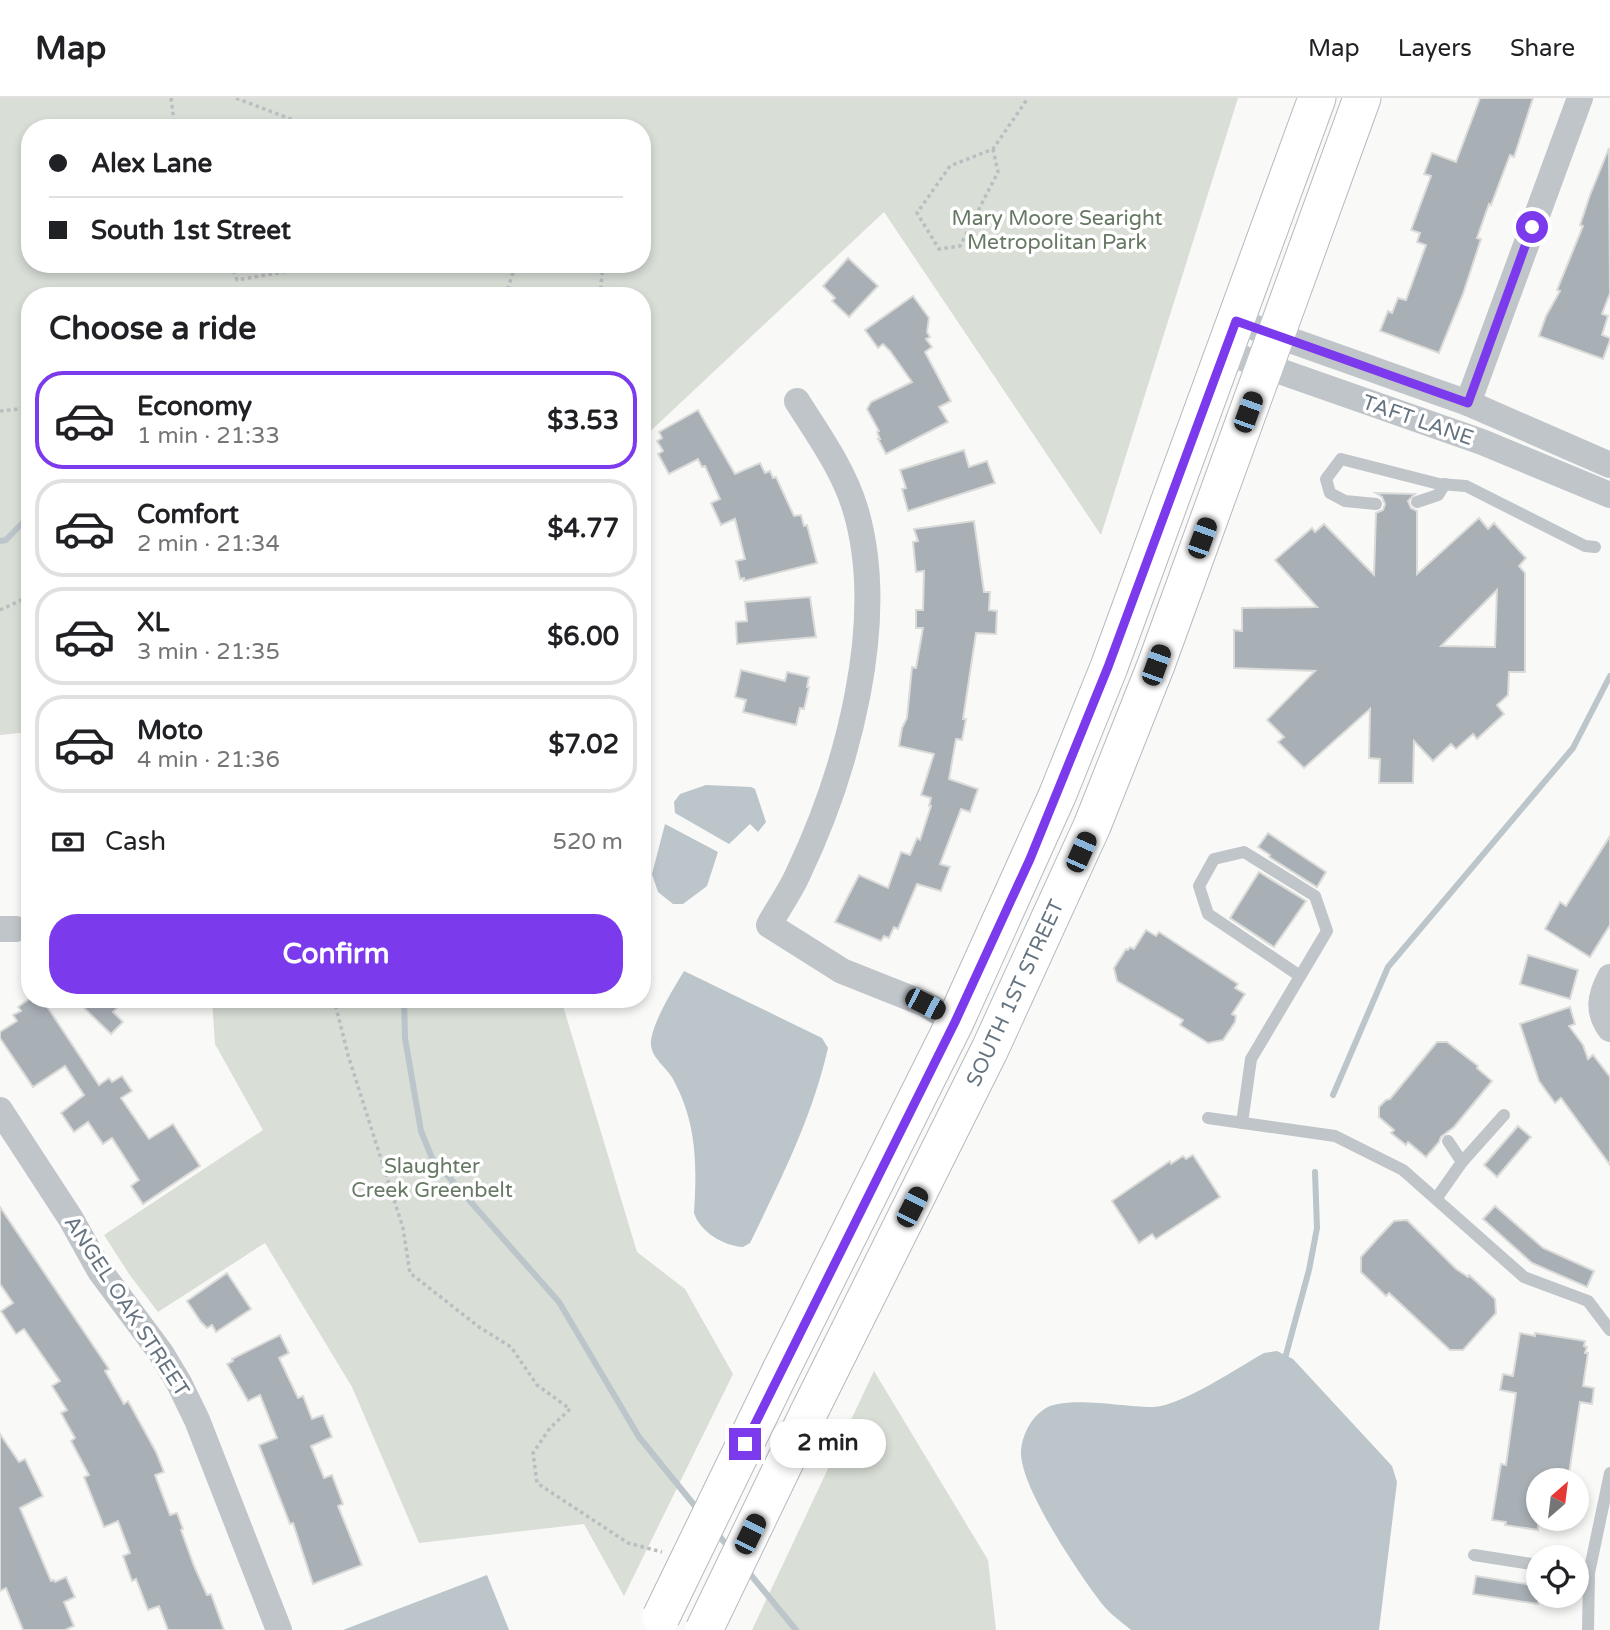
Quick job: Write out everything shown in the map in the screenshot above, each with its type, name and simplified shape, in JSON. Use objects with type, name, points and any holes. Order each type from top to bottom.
[{"type":"main road","name":"SOUTH 1ST STREET","points":[[658,1624],[955,1022],[1062,783],[1108,667],[1317,98]]},
{"type":"main road","name":"SOUTH 1ST STREET","points":[[704,1630],[990,1049],[1059,902],[1125,747],[1362,98]]},
{"type":"main road","points":[[955,1022],[990,1049]]},
{"type":"street","points":[[1468,403],[1580,98]]},
{"type":"street","name":"TAFT LANE","points":[[1230,337],[1271,351],[1468,403],[1610,465]]},
{"type":"street","name":"TAFT LANE","points":[[1271,351],[1610,495]]},
{"type":"street","points":[[797,401],[835,460],[855,509],[865,559],[868,608],[858,698],[844,749],[810,847],[797,877],[769,925],[842,971],[925,1004],[955,1022]]},
{"type":"street","points":[[1610,977],[1602,992],[1600,1004],[1601,1014],[1610,1029]]},
{"type":"street","name":"ANGEL OAK STREET","points":[[0,1110],[71,1219],[100,1271],[161,1353],[179,1383],[197,1420],[279,1630]]},
{"type":"lane","points":[[1376,504],[1345,501],[1330,493],[1326,479],[1341,459],[1444,484],[1466,486],[1585,546],[1595,547]]},
{"type":"lane","points":[[1418,502],[1438,495],[1444,484]]},
{"type":"lane","points":[[1242,1123],[1251,1059],[1327,931],[1315,895],[1244,852],[1214,859],[1199,886],[1208,914],[1300,976]]},
{"type":"lane","points":[[1436,1199],[1462,1162],[1504,1115]]},
{"type":"lane","points":[[1208,1118],[1335,1136],[1403,1170],[1524,1277],[1588,1301],[1610,1329]]},
{"type":"lane","points":[[1448,1141],[1462,1162]]},
{"type":"lane","points":[[1589,1550],[1610,1473]]},
{"type":"lane","points":[[1474,1555],[1526,1563]]},
{"type":"lane","points":[[1586,1608],[1588,1630]]},
{"type":"path","points":[[171,98],[174,119]]},
{"type":"path","points":[[236,98],[291,119]]},
{"type":"path","points":[[993,149],[998,172],[960,246],[939,249],[917,213],[950,166],[993,149],[1028,98]]},
{"type":"path","points":[[234,273],[237,280],[278,273]]},
{"type":"path","points":[[0,411],[21,409]]},
{"type":"path","points":[[0,610],[21,600]]},
{"type":"path","points":[[336,1008],[348,1055],[403,1228],[411,1273],[480,1327],[511,1347],[537,1385],[570,1409],[550,1428],[533,1453],[537,1483],[628,1543],[660,1550],[669,1559]]},
{"type":"green space","name":"Mary Moore Searight Metropolitan Park","points":[[0,98],[1238,98],[1101,535],[884,212],[651,431],[651,287],[21,287],[21,733],[0,735]]},
{"type":"green space","name":"Slaughter Creek Greenbelt","points":[[213,1008],[564,1008],[637,1252],[685,1289],[733,1374],[624,1596],[584,1524],[419,1543],[352,1387],[265,1243],[158,1312],[129,1274],[104,1235],[263,1130],[215,1044]]},
{"type":"green space","points":[[874,1371],[988,1560],[996,1630],[752,1630]]},
{"type":"shaded area","points":[[706,785],[755,789],[766,822],[758,832],[750,824],[729,844],[675,813],[674,802],[680,794]]},
{"type":"shaded area","points":[[665,824],[718,852],[707,886],[683,904],[673,904],[658,892],[652,874]]},
{"type":"shaded area","points":[[684,971],[822,1038],[828,1048],[795,1148],[750,1243],[743,1247],[714,1237],[697,1220],[694,1213],[694,1146],[687,1113],[674,1081],[652,1050],[651,1038],[658,1018]]},
{"type":"shaded area","points":[[1277,1351],[1293,1359],[1392,1466],[1397,1482],[1379,1630],[1131,1630],[1109,1612],[1093,1592],[1040,1508],[1023,1467],[1021,1451],[1028,1428],[1034,1418],[1052,1405],[1080,1402],[1142,1407],[1166,1405],[1194,1393],[1264,1353]]},
{"type":"shaded area","points":[[487,1575],[509,1630],[343,1630]]},
{"type":"building","points":[[1480,98],[1533,98],[1514,157],[1510,155],[1491,205],[1489,204],[1463,294],[1439,353],[1380,331],[1388,311],[1392,313],[1398,298],[1406,300],[1426,245],[1417,242],[1420,233],[1411,230],[1431,176],[1424,174],[1432,153],[1456,162]]},
{"type":"building","points":[[1609,148],[1610,293],[1602,314],[1608,316],[1602,335],[1610,340],[1603,359],[1539,336],[1546,316],[1560,291],[1557,290],[1583,226],[1580,225],[1590,195]]},
{"type":"building","points":[[848,258],[878,286],[849,317],[832,301],[835,298],[823,286]]},
{"type":"building","points":[[913,296],[929,318],[927,332],[930,337],[926,339],[932,347],[925,352],[951,401],[939,407],[948,422],[886,454],[878,439],[879,431],[867,409],[871,402],[912,382],[890,351],[883,344],[878,348],[865,330]]},
{"type":"building","points":[[698,410],[735,474],[760,463],[765,473],[770,471],[773,478],[776,477],[794,516],[801,515],[804,526],[807,525],[817,563],[744,581],[744,578],[740,579],[736,561],[745,559],[735,519],[721,525],[711,503],[720,499],[705,466],[702,467],[698,459],[669,474],[658,454],[663,451],[657,441],[662,438],[659,432]]},
{"type":"building","points":[[964,450],[969,467],[987,461],[995,483],[908,511],[902,489],[906,488],[900,470]]},
{"type":"building","points":[[1376,493],[1415,494],[1408,501],[1411,508],[1417,511],[1417,574],[1479,518],[1488,529],[1494,523],[1526,558],[1519,566],[1525,573],[1525,672],[1509,672],[1508,695],[1497,705],[1504,714],[1477,739],[1473,734],[1456,749],[1451,744],[1433,761],[1414,741],[1413,783],[1379,783],[1380,759],[1369,758],[1370,709],[1304,768],[1278,742],[1284,737],[1267,720],[1315,671],[1234,668],[1234,630],[1242,631],[1242,608],[1317,607],[1275,560],[1312,528],[1315,532],[1324,524],[1374,575],[1376,513],[1383,510],[1385,504],[1382,497]],"holes":[[[1497,590],[1495,647],[1441,646]]]},
{"type":"building","points":[[974,521],[984,592],[990,592],[989,610],[997,611],[996,634],[976,633],[963,719],[966,719],[962,740],[956,739],[949,779],[978,789],[970,812],[961,809],[940,864],[950,867],[941,891],[917,884],[898,929],[894,927],[889,938],[884,936],[881,941],[835,922],[859,875],[888,888],[901,852],[910,855],[917,838],[920,840],[931,806],[931,798],[921,795],[934,754],[899,746],[907,718],[912,667],[916,668],[923,628],[916,628],[916,610],[923,610],[924,571],[916,572],[913,542],[918,541],[914,529]]},
{"type":"building","points":[[810,597],[816,637],[737,644],[736,622],[747,621],[745,602]]},
{"type":"building","points":[[741,670],[785,681],[787,672],[809,677],[804,709],[800,708],[796,725],[743,712],[746,700],[735,697]]},
{"type":"building","points":[[1268,833],[1326,872],[1317,887],[1269,857],[1270,855],[1258,847]]},
{"type":"building","points":[[1610,836],[1610,925],[1590,957],[1545,929],[1560,902],[1566,906]]},
{"type":"building","points":[[1259,872],[1306,901],[1274,947],[1230,918]]},
{"type":"building","points":[[1146,930],[1156,936],[1159,932],[1238,984],[1235,988],[1245,994],[1232,1014],[1236,1016],[1235,1022],[1223,1040],[1208,1043],[1180,1025],[1183,1020],[1117,981],[1114,968],[1126,949],[1134,949]]},
{"type":"building","points":[[1528,955],[1578,970],[1570,999],[1520,984]]},
{"type":"building","points":[[21,1005],[21,1008],[48,1008],[99,1085],[109,1078],[112,1082],[122,1076],[132,1091],[121,1098],[149,1139],[173,1124],[200,1166],[143,1204],[131,1186],[139,1180],[112,1138],[103,1144],[88,1122],[74,1132],[61,1113],[84,1095],[65,1066],[33,1087],[0,1038],[0,1032],[17,1021],[13,1015],[21,1011],[18,1007]]},
{"type":"building","points":[[1570,1007],[1575,1024],[1569,1026],[1583,1045],[1588,1059],[1593,1055],[1610,1077],[1610,1165],[1561,1098],[1555,1103],[1539,1081],[1520,1024]]},
{"type":"building","points":[[84,1008],[117,1008],[113,1012],[123,1022],[111,1034]]},
{"type":"building","points":[[1437,1042],[1447,1042],[1478,1066],[1492,1081],[1426,1157],[1408,1142],[1406,1145],[1391,1133],[1394,1130],[1379,1117],[1379,1107],[1390,1099]]},
{"type":"building","points":[[1518,1126],[1531,1137],[1497,1177],[1484,1165]]},
{"type":"building","points":[[1193,1155],[1220,1197],[1156,1239],[1152,1234],[1139,1243],[1112,1201],[1170,1161],[1171,1164],[1183,1156],[1186,1159]]},
{"type":"building","points":[[1495,1206],[1543,1248],[1594,1271],[1587,1287],[1532,1263],[1483,1219]]},
{"type":"building","points":[[0,1207],[109,1369],[105,1371],[124,1404],[128,1401],[156,1452],[164,1472],[155,1475],[170,1515],[177,1513],[194,1566],[207,1595],[211,1594],[224,1630],[168,1630],[159,1606],[148,1610],[136,1579],[132,1581],[123,1556],[130,1553],[118,1521],[104,1527],[84,1477],[89,1475],[71,1441],[75,1438],[61,1413],[67,1410],[52,1386],[60,1381],[24,1329],[16,1334],[1,1311],[13,1303],[0,1284]]},
{"type":"building","points":[[1407,1220],[1456,1269],[1468,1277],[1469,1275],[1495,1299],[1496,1313],[1463,1350],[1450,1350],[1389,1293],[1386,1296],[1361,1272],[1361,1257],[1394,1221]]},
{"type":"building","points":[[227,1273],[251,1309],[216,1332],[212,1325],[207,1328],[201,1322],[187,1301]]},
{"type":"building","points":[[1520,1333],[1585,1341],[1585,1353],[1588,1353],[1583,1386],[1594,1388],[1592,1404],[1580,1402],[1570,1468],[1526,1468],[1526,1528],[1492,1520],[1501,1464],[1506,1465],[1516,1393],[1500,1390],[1503,1374],[1513,1376]]},
{"type":"building","points":[[280,1335],[289,1353],[279,1358],[298,1398],[303,1396],[312,1419],[323,1415],[332,1437],[311,1446],[324,1478],[332,1475],[343,1504],[338,1506],[362,1565],[313,1584],[293,1523],[290,1524],[259,1445],[277,1438],[260,1395],[248,1401],[227,1364]]},
{"type":"building","points":[[0,1434],[19,1462],[25,1459],[43,1496],[20,1508],[51,1581],[66,1577],[75,1597],[64,1602],[74,1626],[65,1630],[23,1630],[6,1588],[0,1591]]},
{"type":"building","points":[[1476,1576],[1526,1584],[1526,1602],[1473,1594]]},
{"type":"waterway","points":[[0,541],[6,540],[21,524]]},
{"type":"waterway","points":[[1333,1095],[1388,967],[1573,748],[1610,676]]},
{"type":"waterway","points":[[404,1008],[405,1038],[421,1131],[432,1158],[559,1302],[639,1437],[699,1511]]},
{"type":"waterway","points":[[1284,1362],[1309,1270],[1317,1228],[1315,1172]]},
{"type":"waterway","points":[[715,1531],[730,1549]]},
{"type":"waterway","points":[[746,1569],[796,1630]]},
{"type":"route","points":[[745,1444],[955,1022],[1030,859],[1108,667],[1236,321],[1468,403],[1532,227]]}]
